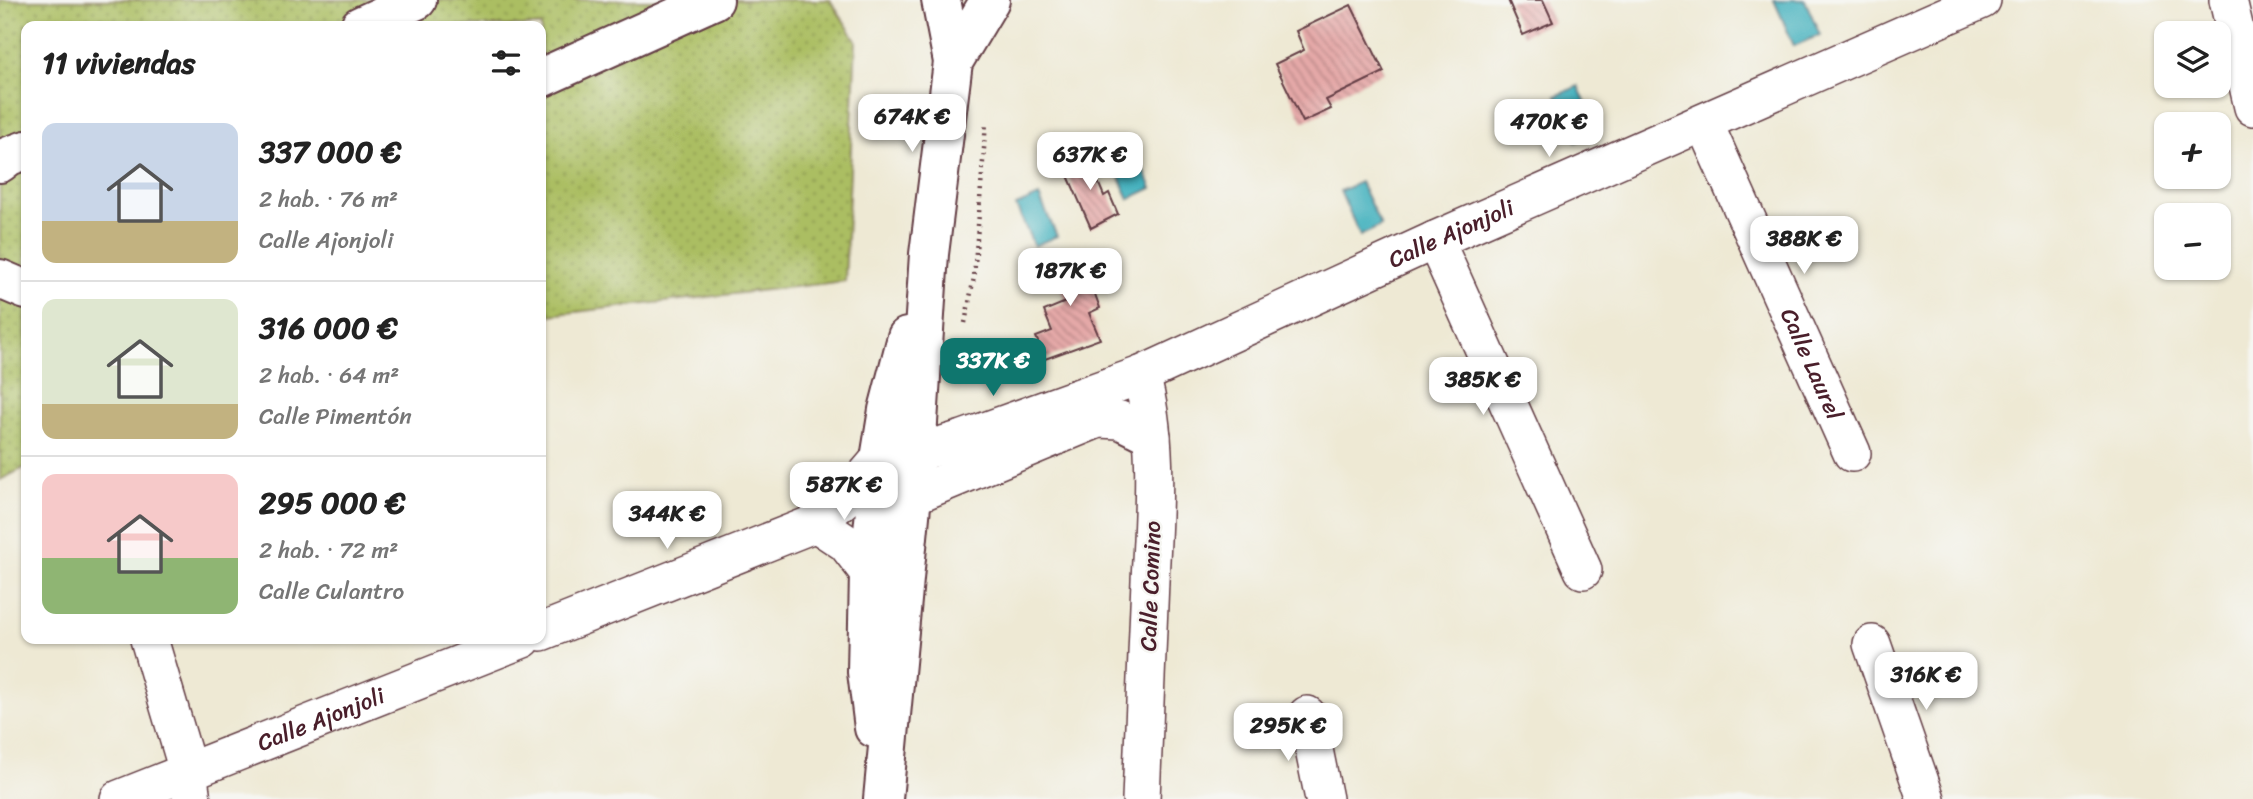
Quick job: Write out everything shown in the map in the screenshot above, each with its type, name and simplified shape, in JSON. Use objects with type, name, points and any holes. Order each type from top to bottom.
[{"type":"main road","points":[[371,21],[417,0]]},
{"type":"main road","points":[[546,76],[714,0]]},
{"type":"main road","points":[[883,799],[912,496],[898,456],[888,410],[929,254],[953,62],[941,0]]},
{"type":"main road","points":[[953,62],[990,0]]},
{"type":"main road","points":[[0,163],[21,152]]},
{"type":"main road","points":[[883,799],[867,672],[869,573],[898,456]]},
{"type":"street","name":"Calle Ajonjoli","points":[[898,456],[988,431],[1141,375],[1435,240],[1982,0]]},
{"type":"street","points":[[2228,0],[2253,107]]},
{"type":"street","name":"Calle Laurel","points":[[1704,123],[1852,453]]},
{"type":"street","points":[[1435,240],[1583,570]]},
{"type":"street","name":"Calle Comino","points":[[1141,375],[1154,454],[1141,799]]},
{"type":"street","points":[[912,496],[1098,419],[1120,420],[1152,436]]},
{"type":"street","points":[[546,630],[816,523],[898,456]]},
{"type":"street","points":[[816,523],[846,543],[869,573]]},
{"type":"street","points":[[150,644],[190,785]]},
{"type":"street","name":"Calle Ajonjoli","points":[[119,799],[190,785],[512,644]]},
{"type":"street","points":[[1872,644],[1926,799]]},
{"type":"street","points":[[1307,715],[1324,799]]},
{"type":"green space","points":[[0,0],[830,0],[856,40],[845,281],[546,315],[546,21],[21,21],[21,470],[0,480]]},
{"type":"water","points":[[1774,0],[1805,0],[1820,35],[1794,46]]},
{"type":"water","points":[[1578,86],[1599,132],[1576,142],[1556,96]]},
{"type":"water","points":[[1133,146],[1152,188],[1129,199],[1110,156]]},
{"type":"water","points":[[1360,182],[1381,226],[1360,236],[1340,191]]},
{"type":"water","points":[[1039,196],[1057,236],[1034,246],[1016,206]]},
{"type":"building","points":[[1508,0],[1543,0],[1553,22],[1523,35]]},
{"type":"building","points":[[1351,5],[1384,72],[1326,100],[1331,109],[1303,122],[1275,64],[1304,50],[1296,31]]},
{"type":"building","points":[[1072,158],[1075,164],[1088,158],[1104,196],[1109,193],[1118,214],[1091,228],[1062,162]]},
{"type":"building","points":[[1078,248],[1100,308],[1089,313],[1100,339],[1045,359],[1036,337],[1052,331],[1044,311],[1066,302],[1049,260]]}]
